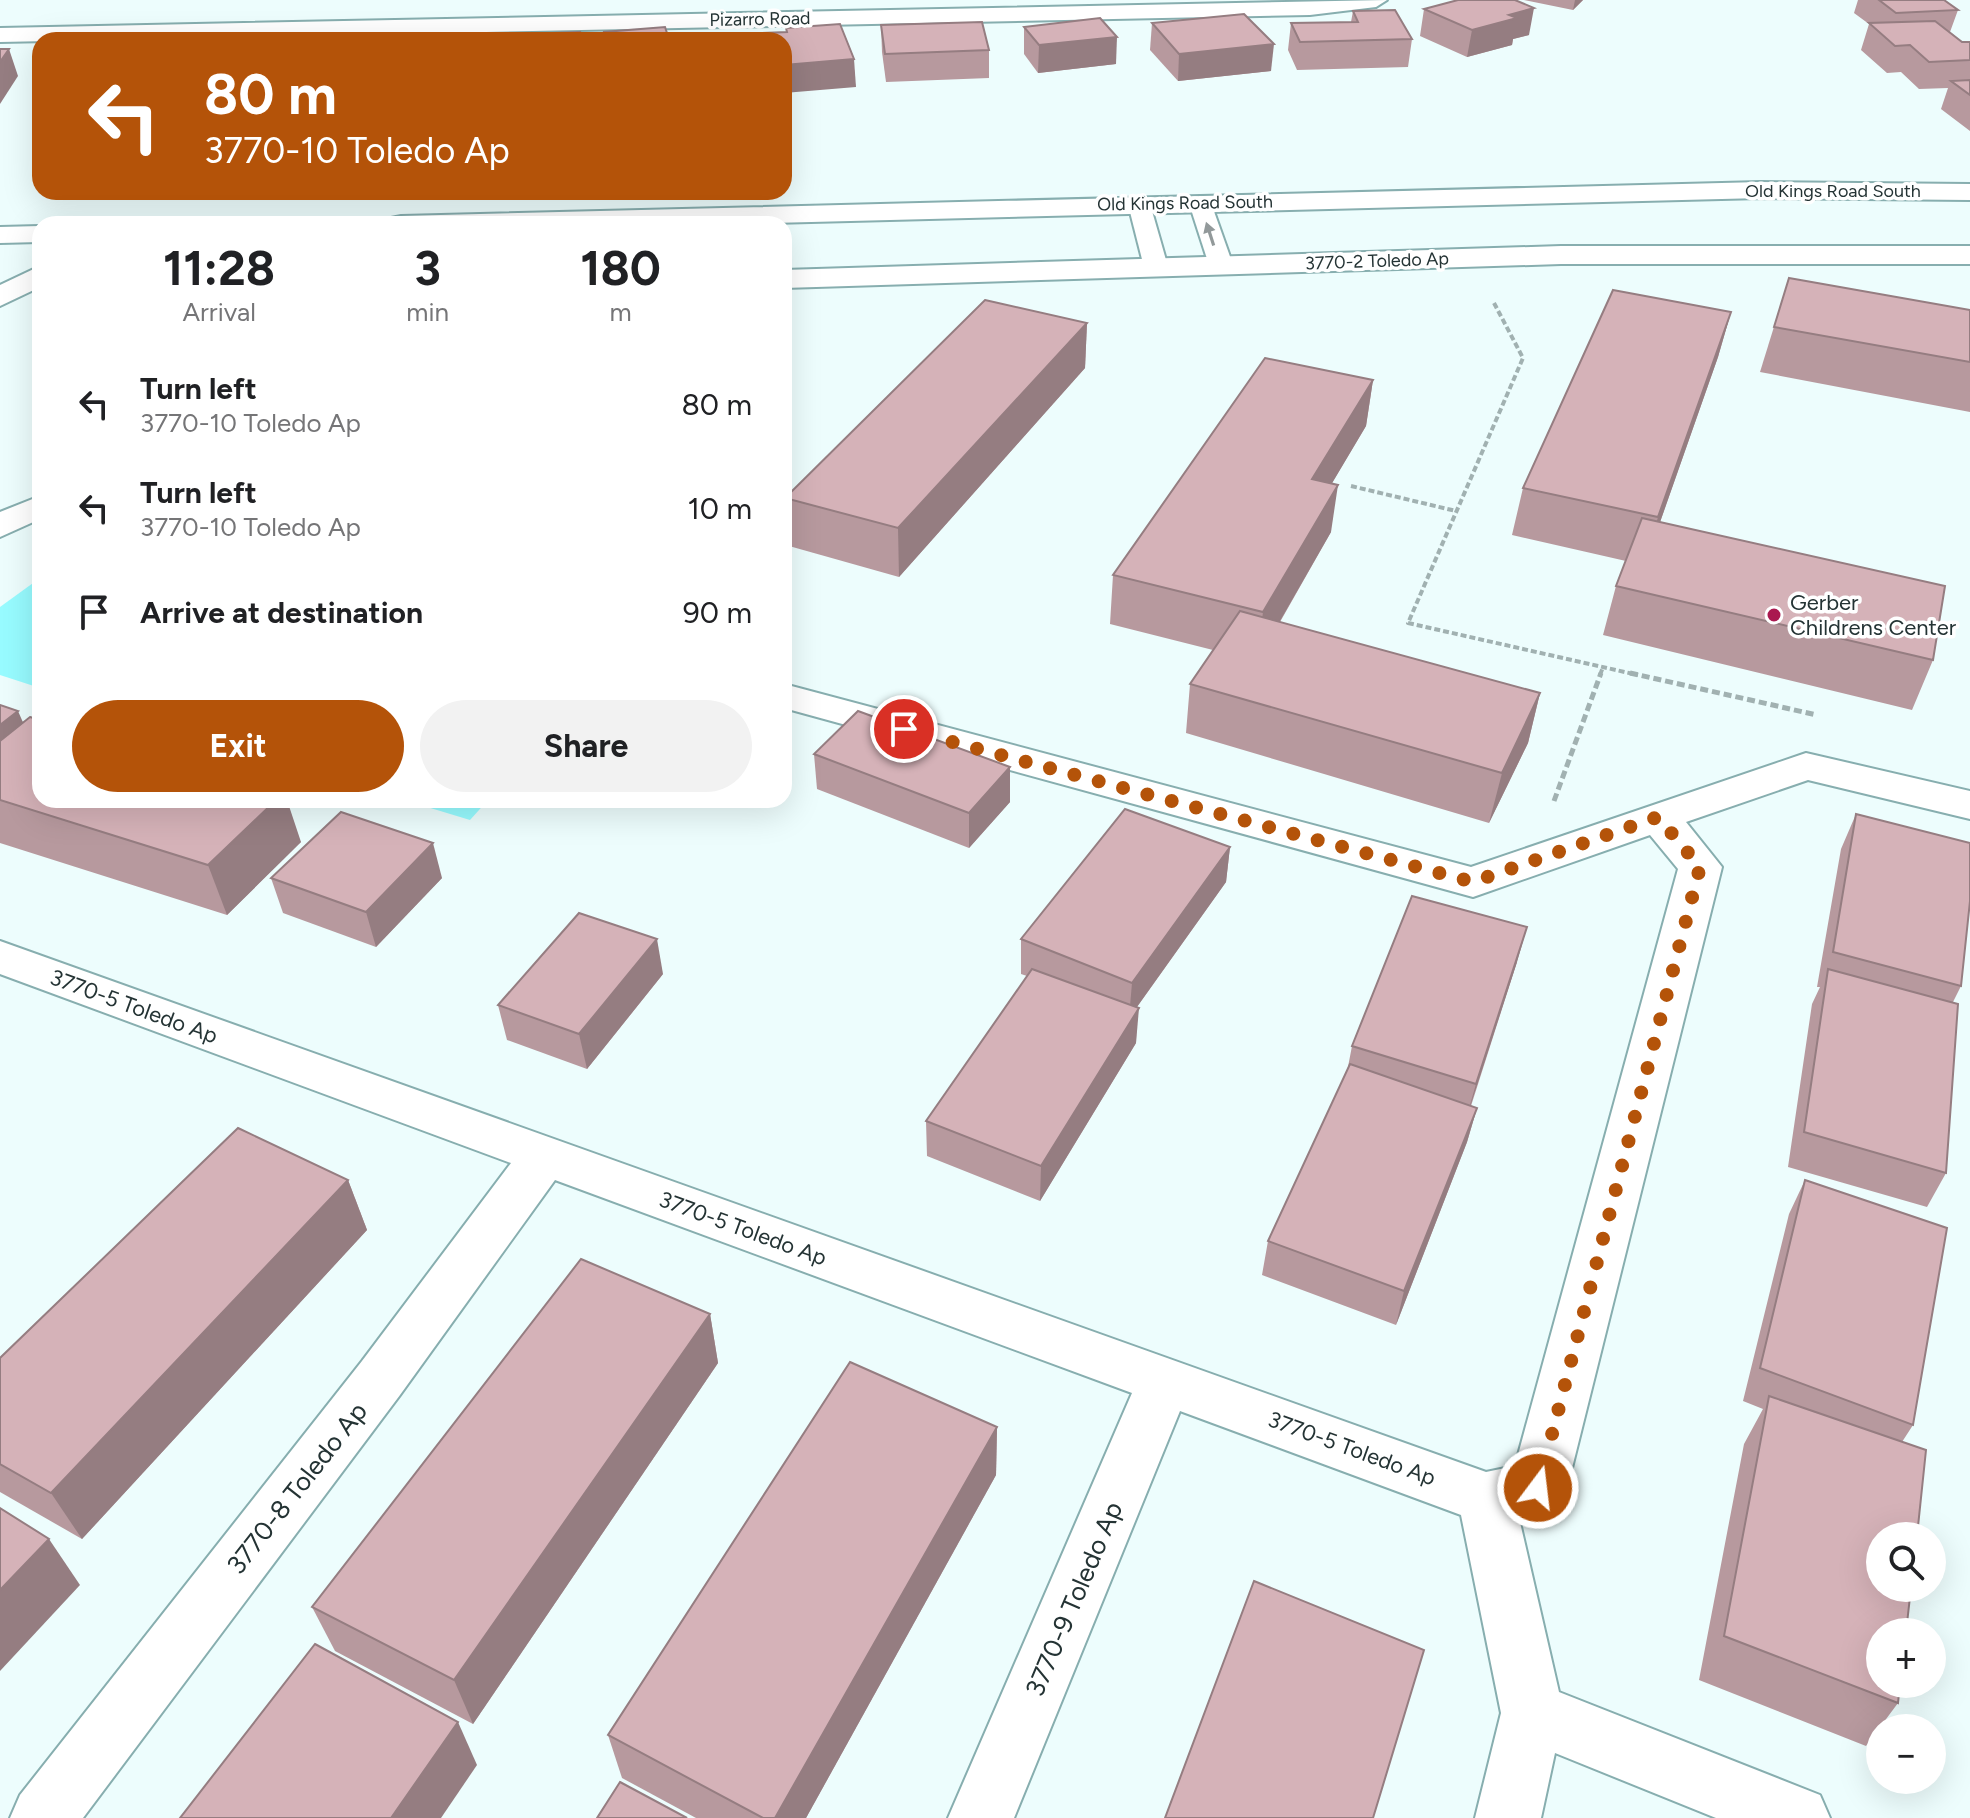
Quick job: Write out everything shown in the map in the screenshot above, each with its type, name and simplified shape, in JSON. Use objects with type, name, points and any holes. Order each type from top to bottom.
[{"type":"street","points":[[365,27],[379,0]]},
{"type":"street","name":"Pizarro Road","points":[[137,32],[1310,8],[1376,0]]},
{"type":"street","name":"Pizarro Road","points":[[0,35],[32,34]]},
{"type":"street","name":"Old Kings Road South","points":[[696,216],[1761,190],[1970,192]]},
{"type":"street","points":[[0,235],[32,234]]},
{"type":"street","name":"3770-2 Toledo Ap","points":[[792,279],[1470,258],[1766,253],[1970,255]]},
{"type":"street","points":[[0,298],[32,280]]},
{"type":"street","points":[[0,298],[32,298]]},
{"type":"street","points":[[0,526],[32,510]]},
{"type":"street","points":[[792,698],[1473,882],[1806,766],[1970,805]]},
{"type":"street","points":[[1508,1818],[1532,1713],[1486,1498],[1538,1488],[1700,867],[1658,817]]},
{"type":"street","name":"3770-5 Toledo Ap","points":[[0,957],[1486,1498]]},
{"type":"street","name":"3770-8 Toledo Ap","points":[[43,1818],[381,1378],[545,1155]]},
{"type":"street","name":"3770-9 Toledo Ap","points":[[981,1818],[1166,1379]]},
{"type":"street","points":[[1532,1713],[1797,1818]]},
{"type":"lane","points":[[1200,203],[1221,265]]},
{"type":"lane","points":[[1139,204],[1156,267]]},
{"type":"path","points":[[1470,258],[1523,358],[1408,623],[1817,716]]},
{"type":"path","points":[[1351,486],[1456,511]]},
{"type":"shaded area","points":[[32,584],[32,685],[0,675],[0,607]]},
{"type":"shaded area","points":[[430,808],[481,808],[470,820]]},
{"type":"building","points":[[1458,0],[1515,0],[1534,8],[1509,15],[1517,18],[1472,30],[1424,9]]},
{"type":"building","points":[[1879,0],[1944,0],[1958,10],[1896,13]]},
{"type":"building","points":[[1395,10],[1412,39],[1300,42],[1291,23],[1358,22],[1353,11]]},
{"type":"building","points":[[1244,14],[1274,44],[1179,54],[1152,23]]},
{"type":"building","points":[[1100,18],[1117,37],[1039,45],[1024,27]]},
{"type":"building","points":[[1935,21],[1962,42],[1970,42],[1970,60],[1929,62],[1910,45],[1895,46],[1869,23]]},
{"type":"building","points":[[982,22],[989,50],[885,54],[881,25]]},
{"type":"building","points":[[840,24],[854,59],[792,64],[792,32],[787,32],[786,28]]},
{"type":"building","points":[[665,27],[667,32],[604,32]]},
{"type":"building","points":[[0,49],[9,49],[0,62]]},
{"type":"building","points":[[1970,80],[1970,95],[1951,81]]},
{"type":"building","points":[[1789,278],[1970,310],[1970,362],[1774,327]]},
{"type":"building","points":[[1613,290],[1731,312],[1658,517],[1523,488]]},
{"type":"building","points":[[985,300],[1087,323],[898,528],[792,500],[792,491]]},
{"type":"building","points":[[1265,358],[1373,380],[1312,479],[1338,485],[1263,612],[1113,575]]},
{"type":"building","points":[[1642,518],[1945,586],[1933,660],[1616,586]]},
{"type":"building","points":[[1240,611],[1540,693],[1502,773],[1190,684]]},
{"type":"building","points":[[0,705],[18,711],[0,725]]},
{"type":"building","points":[[858,711],[1010,767],[969,813],[814,754]]},
{"type":"building","points":[[32,718],[32,808],[268,808],[208,865],[0,800],[0,741]]},
{"type":"building","points":[[1125,809],[1230,847],[1132,983],[1021,939]]},
{"type":"building","points":[[341,812],[433,843],[366,912],[271,878]]},
{"type":"building","points":[[1856,814],[1970,843],[1970,901],[1961,986],[1833,952]]},
{"type":"building","points":[[1412,896],[1527,927],[1476,1084],[1352,1046]]},
{"type":"building","points":[[579,913],[657,939],[579,1034],[498,1005]]},
{"type":"building","points":[[1032,969],[1139,1008],[1041,1166],[926,1121]]},
{"type":"building","points":[[1828,969],[1958,1004],[1946,1173],[1804,1132]]},
{"type":"building","points":[[1350,1064],[1477,1108],[1404,1291],[1268,1241]]},
{"type":"building","points":[[238,1128],[348,1180],[51,1493],[0,1464],[0,1358]]},
{"type":"building","points":[[1805,1180],[1947,1228],[1913,1425],[1760,1368]]},
{"type":"building","points":[[581,1259],[710,1314],[454,1680],[312,1607]]},
{"type":"building","points":[[850,1362],[997,1427],[775,1818],[763,1818],[608,1735]]},
{"type":"building","points":[[1769,1396],[1926,1450],[1918,1522],[1866,1522],[1866,1602],[1909,1602],[1908,1618],[1866,1618],[1866,1691],[1724,1636]]},
{"type":"building","points":[[0,1508],[49,1539],[0,1590]]},
{"type":"building","points":[[1254,1581],[1424,1650],[1373,1818],[1165,1818]]},
{"type":"building","points":[[315,1644],[458,1722],[391,1818],[180,1818]]},
{"type":"building","points":[[620,1782],[687,1818],[597,1818]]},
{"type":"place","name":"Gerber Childrens Center","points":[[1774,615]]},
{"type":"route","points":[[904,729],[1473,882],[1658,817],[1700,867],[1538,1488]]}]
